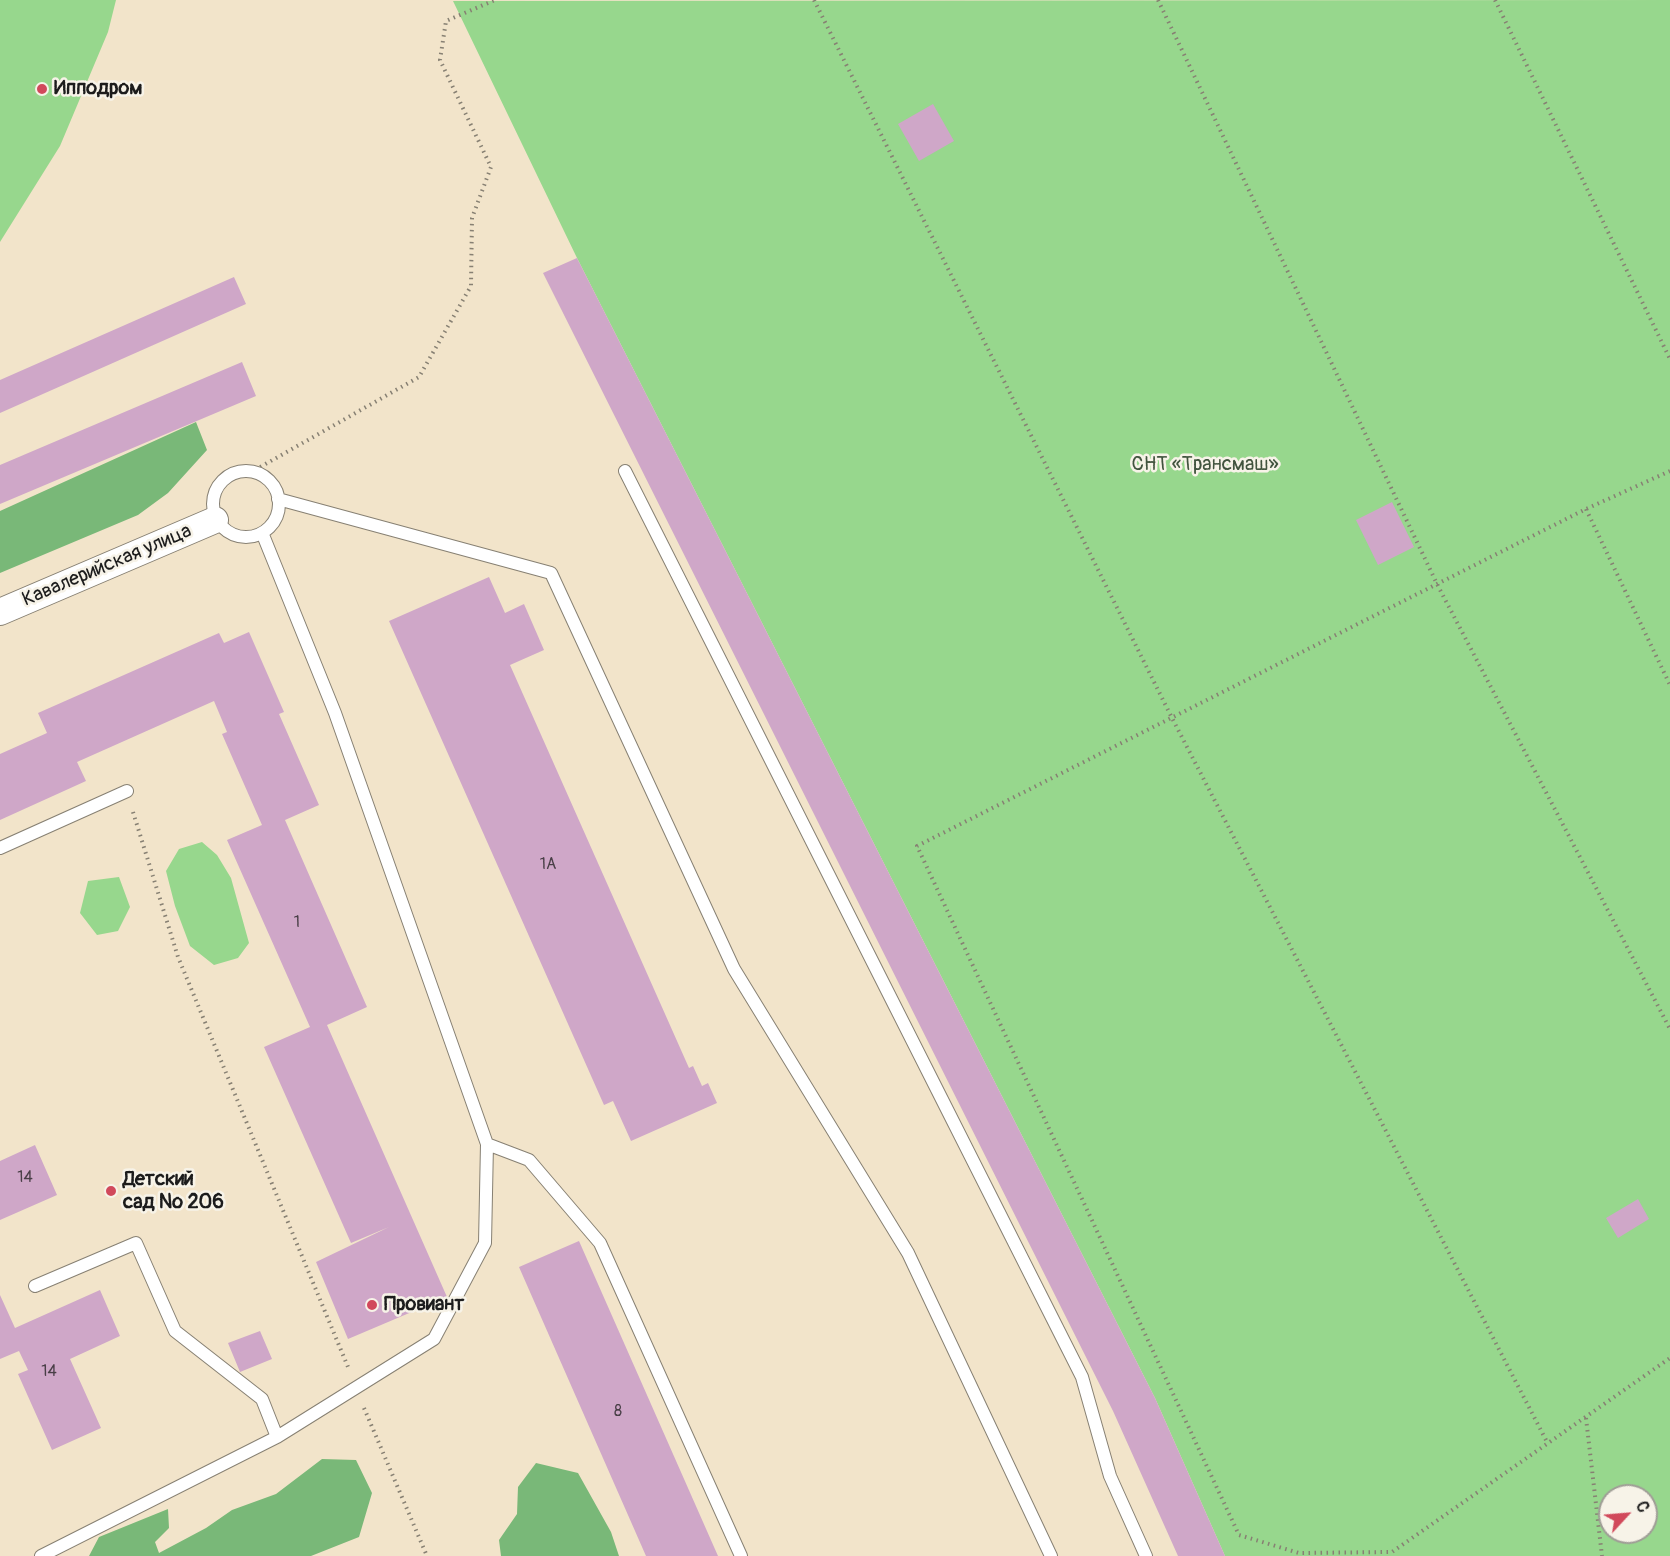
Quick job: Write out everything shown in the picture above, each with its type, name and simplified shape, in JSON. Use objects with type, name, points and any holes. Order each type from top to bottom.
[{"type":"street","name":"Кавалерийская улица","points":[[0,612],[215,520]]},
{"type":"lane","points":[[255,470],[276,485],[278,499],[279,516],[263,536],[237,539],[215,520],[213,493],[228,474],[255,470]]},
{"type":"lane","points":[[625,471],[1082,1377],[1110,1476],[1146,1556]]},
{"type":"lane","points":[[278,499],[551,573],[734,969],[908,1252],[1051,1556]]},
{"type":"lane","points":[[41,1556],[277,1437],[434,1340],[485,1243],[487,1144],[335,712],[263,536]]},
{"type":"lane","points":[[0,848],[126,791]]},
{"type":"lane","points":[[487,1144],[529,1160],[600,1243],[741,1556]]},
{"type":"lane","points":[[35,1286],[136,1244],[175,1331],[262,1399],[277,1437]]},
{"type":"path","points":[[255,470],[308,442],[419,376],[471,286],[472,218],[491,167],[440,60],[446,21],[495,0]]},
{"type":"path","points":[[814,0],[1172,718],[1547,1442]]},
{"type":"path","points":[[1158,0],[1438,586],[1670,1029]]},
{"type":"path","points":[[1495,0],[1670,359]]},
{"type":"path","points":[[1670,471],[1586,509],[1438,586],[917,846],[1239,1535],[1299,1553],[1392,1552],[1670,1358]]},
{"type":"path","points":[[1586,509],[1670,685]]},
{"type":"path","points":[[126,791],[178,957],[357,1388],[386,1464],[427,1556]]},
{"type":"path","points":[[1586,1418],[1602,1556]]},
{"type":"green space","name":"Ипподром","points":[[0,0],[116,0],[108,32],[60,146],[0,242]]},
{"type":"green space","name":"СНТ «Трансмаш»","points":[[1670,0],[1670,1556],[1225,1556],[1155,1398],[577,258],[453,1]]},
{"type":"green space","points":[[196,422],[207,450],[168,493],[138,515],[0,573],[0,511]]},
{"type":"green space","points":[[202,842],[217,855],[231,878],[249,943],[238,958],[214,965],[190,946],[175,906],[166,871],[179,849]]},
{"type":"green space","points":[[119,877],[130,907],[118,931],[97,935],[80,913],[88,881]]},
{"type":"green space","points":[[322,1459],[356,1460],[372,1493],[359,1537],[311,1556],[89,1556],[99,1537],[168,1509],[169,1528],[155,1542],[159,1553],[206,1528],[232,1510],[276,1494]]},
{"type":"green space","points":[[536,1463],[578,1473],[611,1532],[619,1556],[501,1556],[499,1540],[517,1514],[518,1487]]},
{"type":"building","points":[[933,104],[954,141],[919,161],[898,124]]},
{"type":"building","points":[[577,258],[1155,1398],[1225,1556],[1178,1556],[1113,1411],[543,273]]},
{"type":"building","points":[[234,277],[246,304],[0,413],[0,380]]},
{"type":"building","points":[[242,362],[256,396],[0,504],[0,465]]},
{"type":"building","points":[[1392,502],[1414,547],[1378,565],[1356,520]]},
{"type":"building","points":[[489,577],[505,613],[524,604],[544,650],[510,665],[689,1068],[693,1066],[702,1086],[708,1083],[717,1103],[631,1141],[613,1101],[604,1105],[389,621]]},
{"type":"building","points":[[249,632],[284,712],[279,714],[319,805],[285,820],[367,1007],[327,1025],[447,1297],[348,1339],[316,1262],[389,1227],[351,1243],[264,1047],[310,1027],[227,840],[262,825],[222,734],[227,732],[214,701],[77,762],[86,781],[0,820],[0,754],[47,733],[38,713],[219,633],[224,643]]},
{"type":"building","points":[[35,1145],[57,1195],[0,1220],[0,1161]]},
{"type":"building","points":[[1638,1199],[1649,1219],[1618,1238],[1606,1218]]},
{"type":"building","points":[[579,1241],[718,1556],[646,1556],[519,1267]]},
{"type":"building","points":[[100,1290],[120,1336],[70,1359],[101,1428],[52,1450],[18,1374],[28,1370],[19,1351],[0,1359],[0,1295],[15,1328]]},
{"type":"building","points":[[260,1331],[272,1359],[240,1372],[228,1343]]},
{"type":"place","name":"Ипподром","points":[[42,89]]},
{"type":"place","name":"Детский сад № 206","points":[[111,1191]]},
{"type":"place","name":"Провиант","points":[[372,1305]]}]
